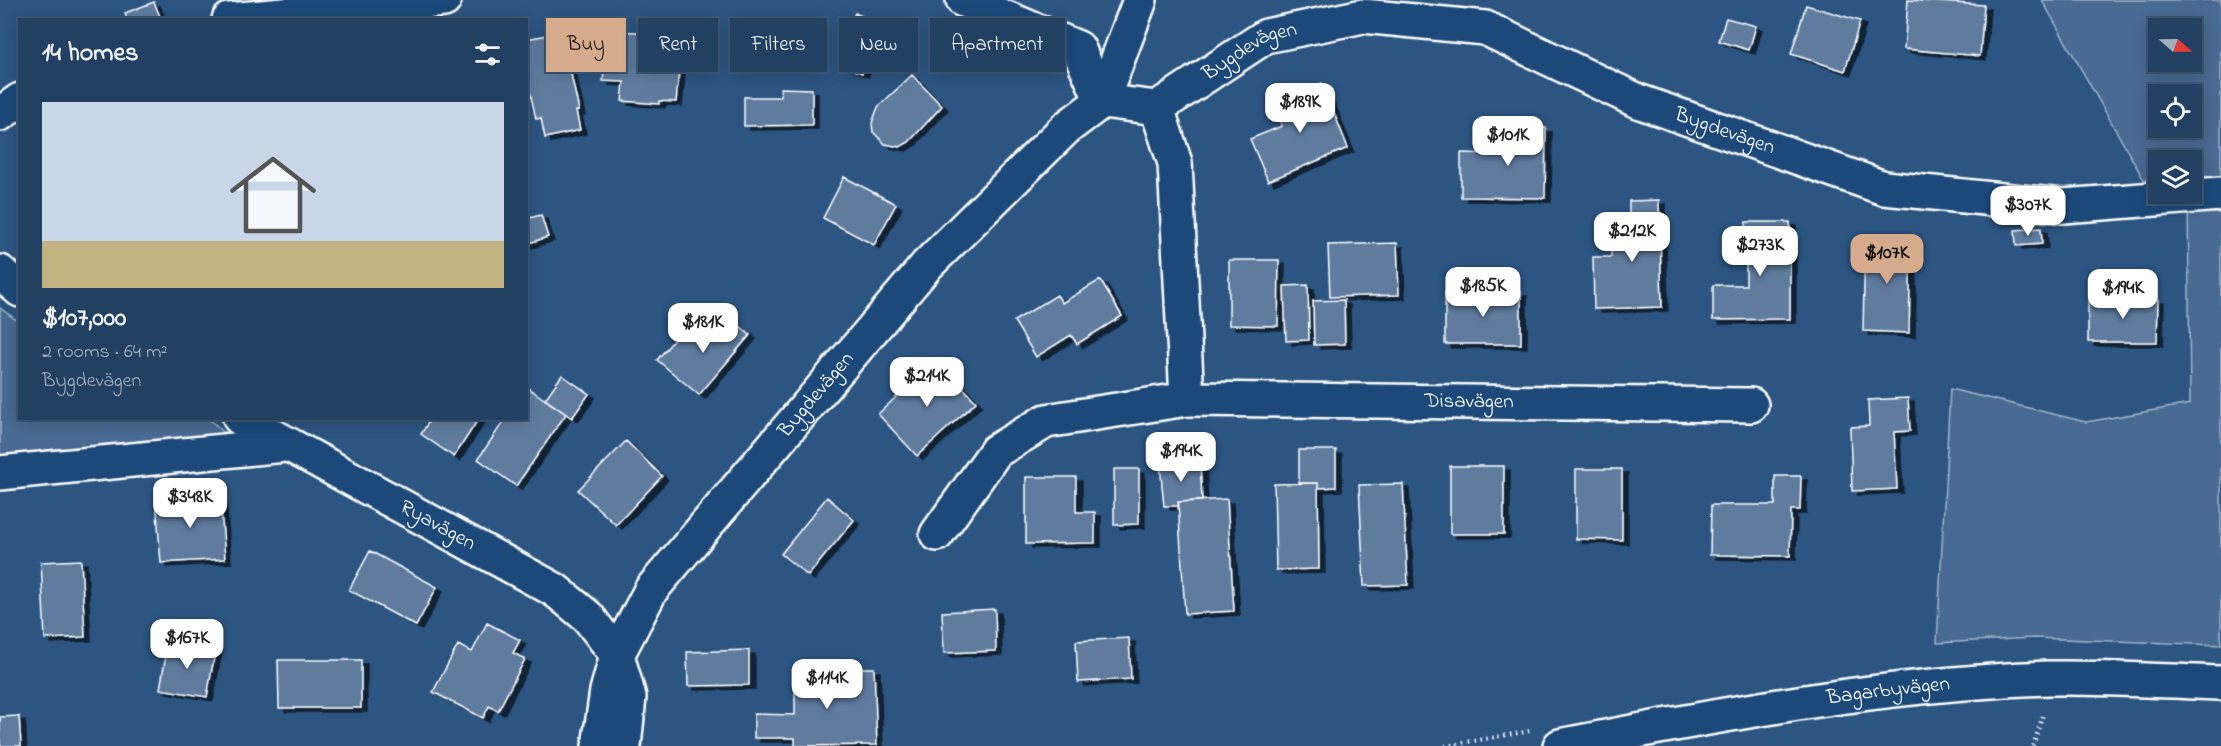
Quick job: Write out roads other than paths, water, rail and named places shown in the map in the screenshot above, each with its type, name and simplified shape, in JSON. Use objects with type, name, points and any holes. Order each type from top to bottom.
[{"type":"street","points":[[220,0],[229,18]]},
{"type":"street","points":[[240,18],[444,0]]},
{"type":"street","points":[[963,0],[1078,48],[1102,101]]},
{"type":"street","points":[[1102,101],[1140,0]]},
{"type":"street","name":"Bygdevägen","points":[[1157,108],[1266,36],[1363,16],[1485,28],[1638,101],[1884,188],[2063,206],[2221,194]]},
{"type":"street","points":[[0,114],[18,101]]},
{"type":"street","points":[[1102,101],[1157,108],[1175,163],[1187,399]]},
{"type":"street","name":"Bygdevägen","points":[[599,746],[607,691],[617,655],[651,590],[927,265],[1066,128],[1102,101]]},
{"type":"street","points":[[0,272],[18,288]]},
{"type":"street","name":"Disavägen","points":[[937,534],[996,451],[1046,421],[1187,399],[1751,405]]},
{"type":"street","name":"Ryavägen","points":[[243,420],[285,445],[555,590],[588,617],[617,655]]},
{"type":"street","points":[[0,472],[285,445]]},
{"type":"street","points":[[617,655],[629,697],[624,746]]},
{"type":"street","name":"Bagarbyvägen","points":[[1560,746],[1720,714],[1912,688],[2048,678],[2221,683]]}]
